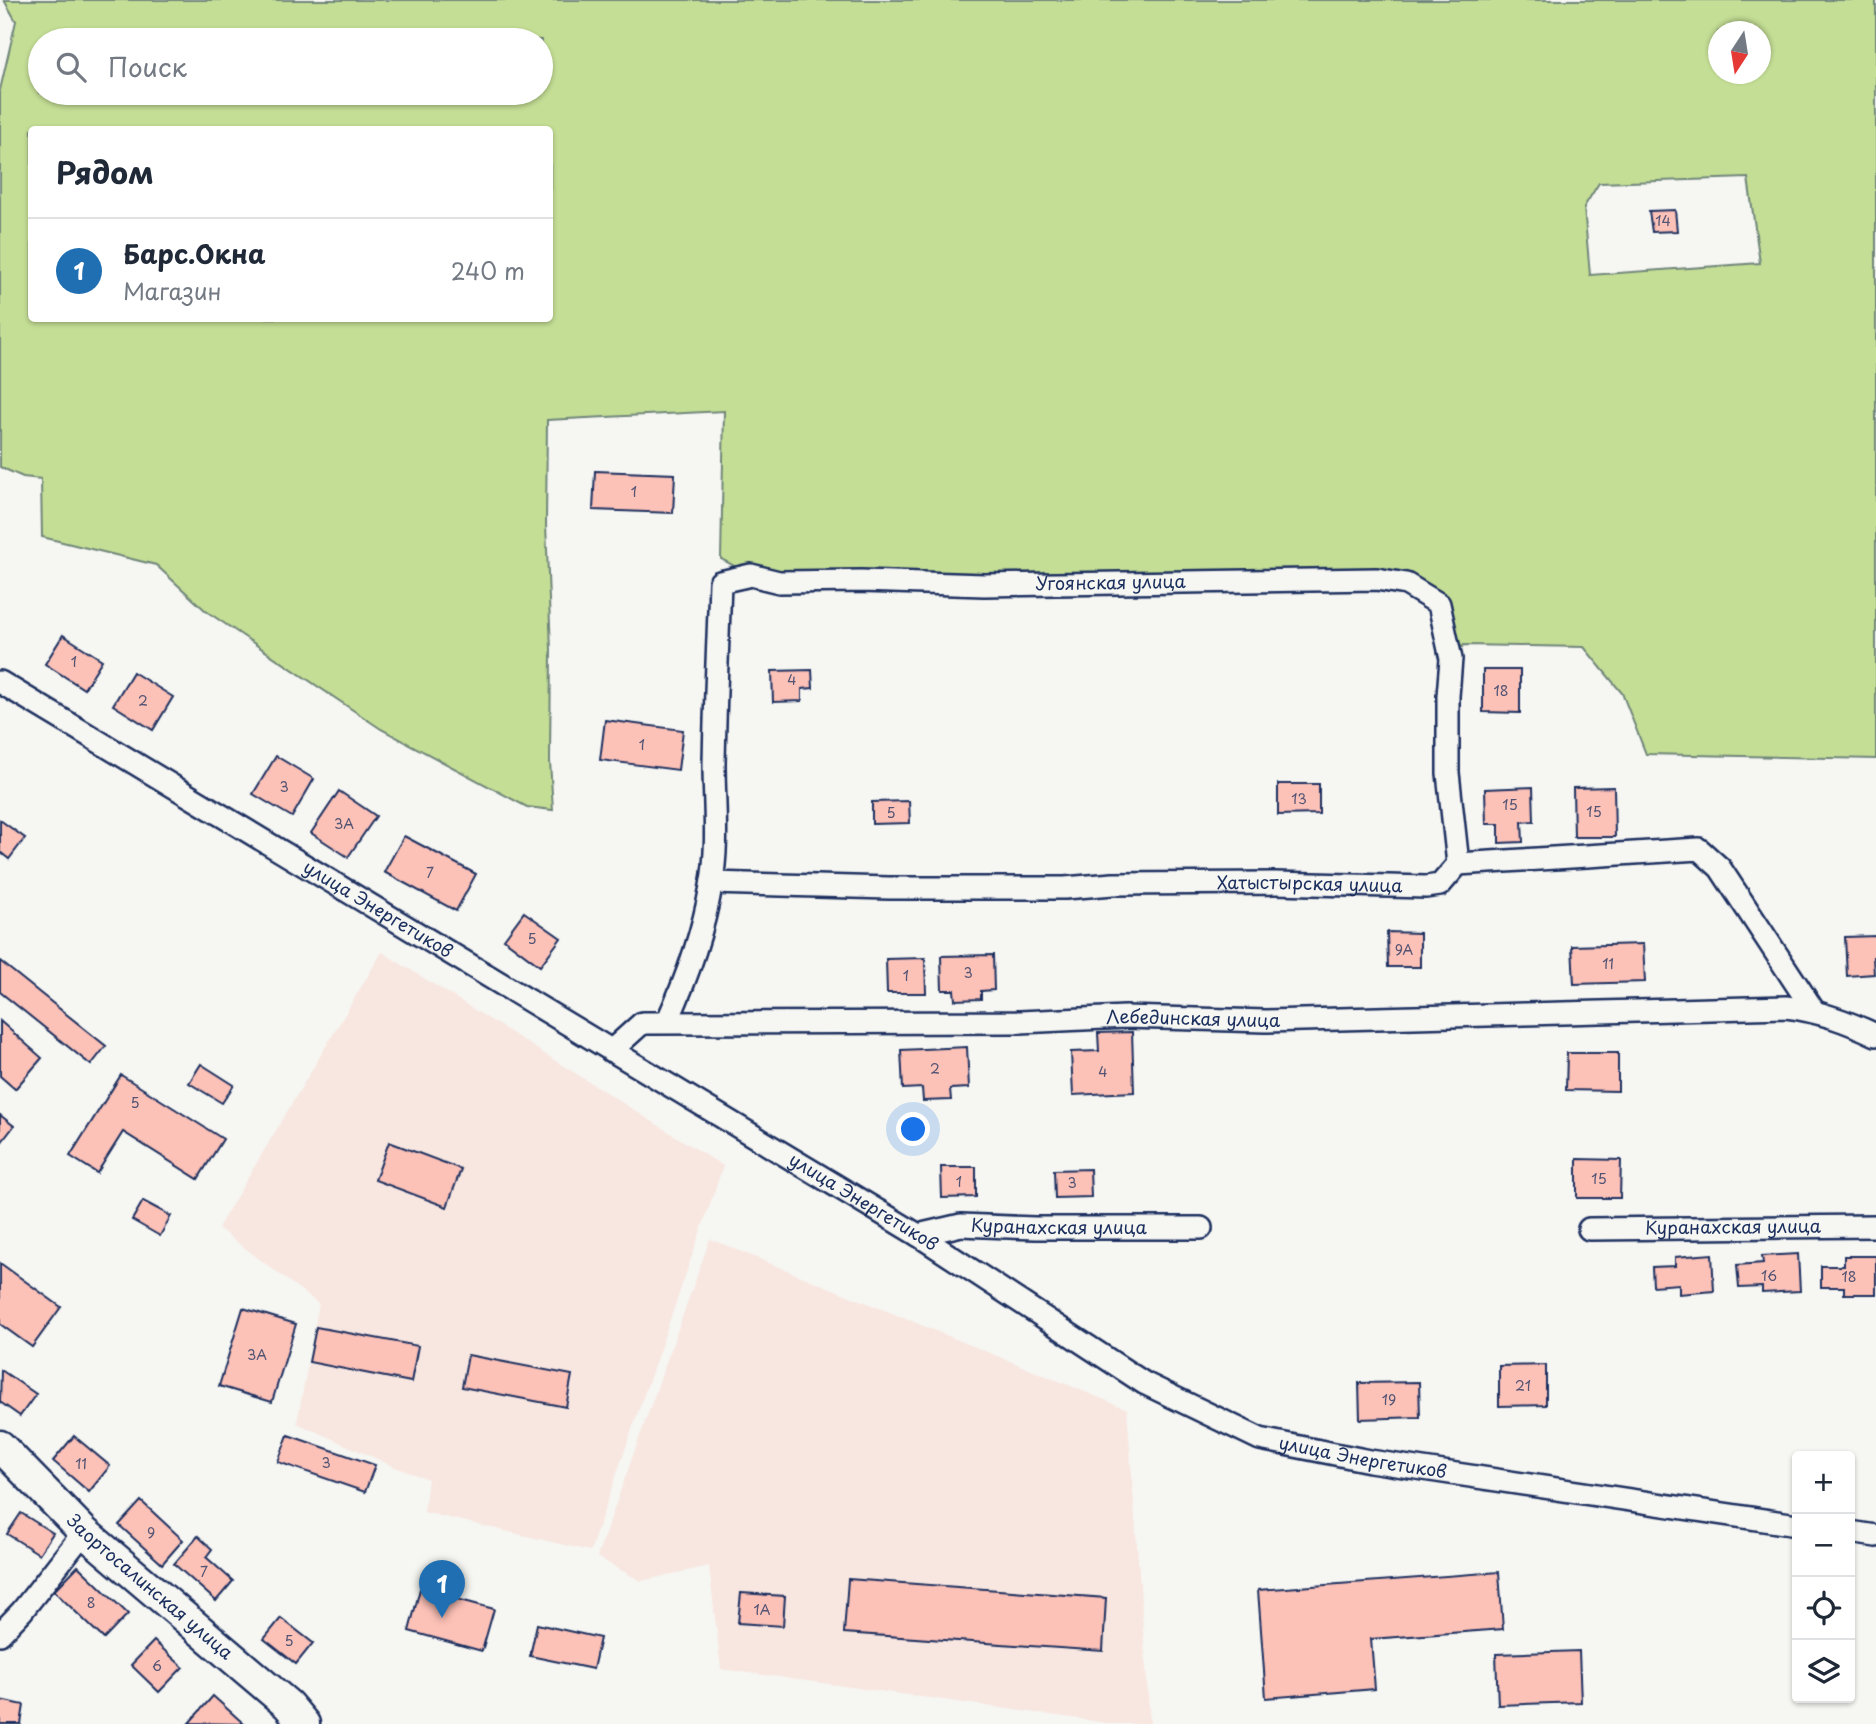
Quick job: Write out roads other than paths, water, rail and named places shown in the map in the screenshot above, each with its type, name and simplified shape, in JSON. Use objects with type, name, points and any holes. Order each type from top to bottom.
[{"type":"street","name":"Угоянская улица","points":[[712,883],[716,842],[715,715],[720,582],[751,575],[779,582],[861,580],[984,585],[1377,579],[1406,584],[1439,604],[1451,659],[1448,773],[1458,864]]},
{"type":"street","name":"улица Энергетиков","points":[[0,682],[918,1235],[1144,1383],[1260,1439],[1370,1461],[1792,1524]]},
{"type":"street","points":[[1458,864],[1699,849],[1720,868],[1814,1011]]},
{"type":"street","name":"Хатыстырская улица","points":[[712,883],[888,888],[1065,888],[1113,884],[1275,883],[1426,887],[1440,885],[1458,864]]},
{"type":"street","points":[[667,1022],[683,986],[704,923],[712,883]]},
{"type":"street","name":"Лебединская улица","points":[[611,1051],[642,1023],[667,1022],[1020,1022],[1125,1017],[1266,1021],[1786,1007],[1814,1011],[1846,1021],[1876,1035]]},
{"type":"street","name":"Куранахская улица","points":[[918,1235],[961,1225],[1201,1228]]},
{"type":"street","name":"Куранахская улица","points":[[1589,1229],[1876,1226]]},
{"type":"street","name":"Заортосалинская улица","points":[[0,1446],[84,1532],[288,1704],[304,1724]]},
{"type":"street","points":[[0,1634],[22,1611],[84,1532]]},
{"type":"street","points":[[1855,1533],[1876,1536]]},
{"type":"place","name":"Барс.Окна","points":[[442,1618]]}]
